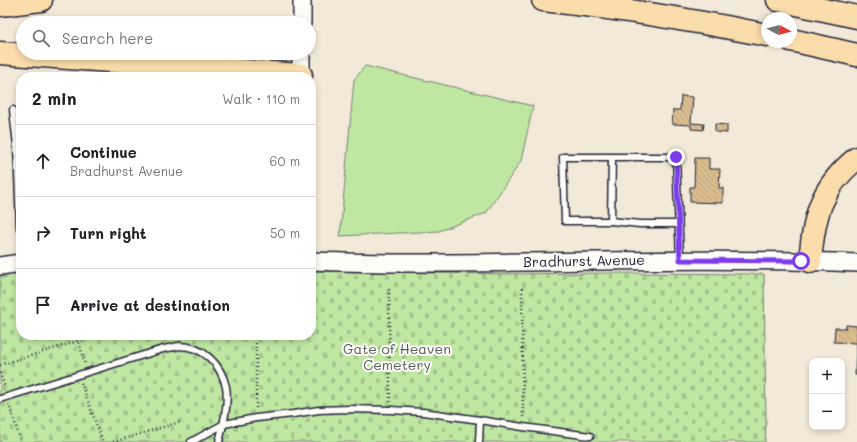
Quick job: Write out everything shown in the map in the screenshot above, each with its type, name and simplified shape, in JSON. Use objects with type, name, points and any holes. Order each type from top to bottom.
[{"type":"highway","points":[[0,4],[41,0]]},
{"type":"highway","points":[[543,0],[659,15],[761,34]]},
{"type":"highway","points":[[778,0],[857,18]]},
{"type":"highway","points":[[797,41],[857,55]]},
{"type":"highway","points":[[0,54],[16,55]]},
{"type":"highway","points":[[129,60],[301,68]]},
{"type":"highway","points":[[810,261],[814,226],[821,204],[836,178],[857,158]]},
{"type":"main road","points":[[302,0],[302,16]]},
{"type":"main road","name":"Bradhurst Avenue","points":[[316,261],[400,263],[680,260],[810,261],[857,263]]},
{"type":"main road","points":[[0,266],[16,264]]},
{"type":"lane","points":[[13,110],[16,137]]},
{"type":"lane","points":[[678,224],[640,224],[611,221],[565,221],[563,157],[676,157],[680,260]]},
{"type":"lane","points":[[611,221],[612,157]]},
{"type":"lane","points":[[0,399],[163,349],[179,346],[190,348],[204,353],[215,363],[222,374],[226,388],[226,403],[224,424],[219,442]]},
{"type":"lane","points":[[191,442],[224,424],[256,418],[319,410],[348,409],[423,412],[590,436]]},
{"type":"lane","points":[[479,442],[480,420]]},
{"type":"path","points":[[522,288],[523,427]]},
{"type":"path","points":[[389,289],[390,410]]},
{"type":"path","points":[[0,365],[81,340]]},
{"type":"path","points":[[256,340],[256,418]]},
{"type":"path","points":[[78,341],[88,372]]},
{"type":"path","points":[[0,373],[21,442]]},
{"type":"path","points":[[78,375],[103,442]]},
{"type":"path","points":[[113,442],[180,422]]},
{"type":"green space","points":[[365,66],[533,106],[521,161],[486,213],[439,231],[340,236],[354,80]]},
{"type":"green space","name":"Gate of Heaven Cemetery","points":[[316,271],[498,274],[764,274],[765,442],[0,442],[0,277],[16,275],[16,340],[316,340]]},
{"type":"building","points":[[681,96],[693,97],[691,123],[704,124],[703,130],[691,129],[691,125],[672,124],[673,110],[680,110]]},
{"type":"building","points":[[715,124],[727,125],[727,133],[715,132]]},
{"type":"building","points":[[695,158],[709,158],[709,169],[720,169],[719,188],[723,188],[723,203],[690,202],[690,187],[694,187]]},
{"type":"building","points":[[846,325],[857,326],[857,375],[855,375],[856,343],[834,342],[835,328],[846,328]]},
{"type":"route","points":[[676,157],[680,260],[801,261]]}]
